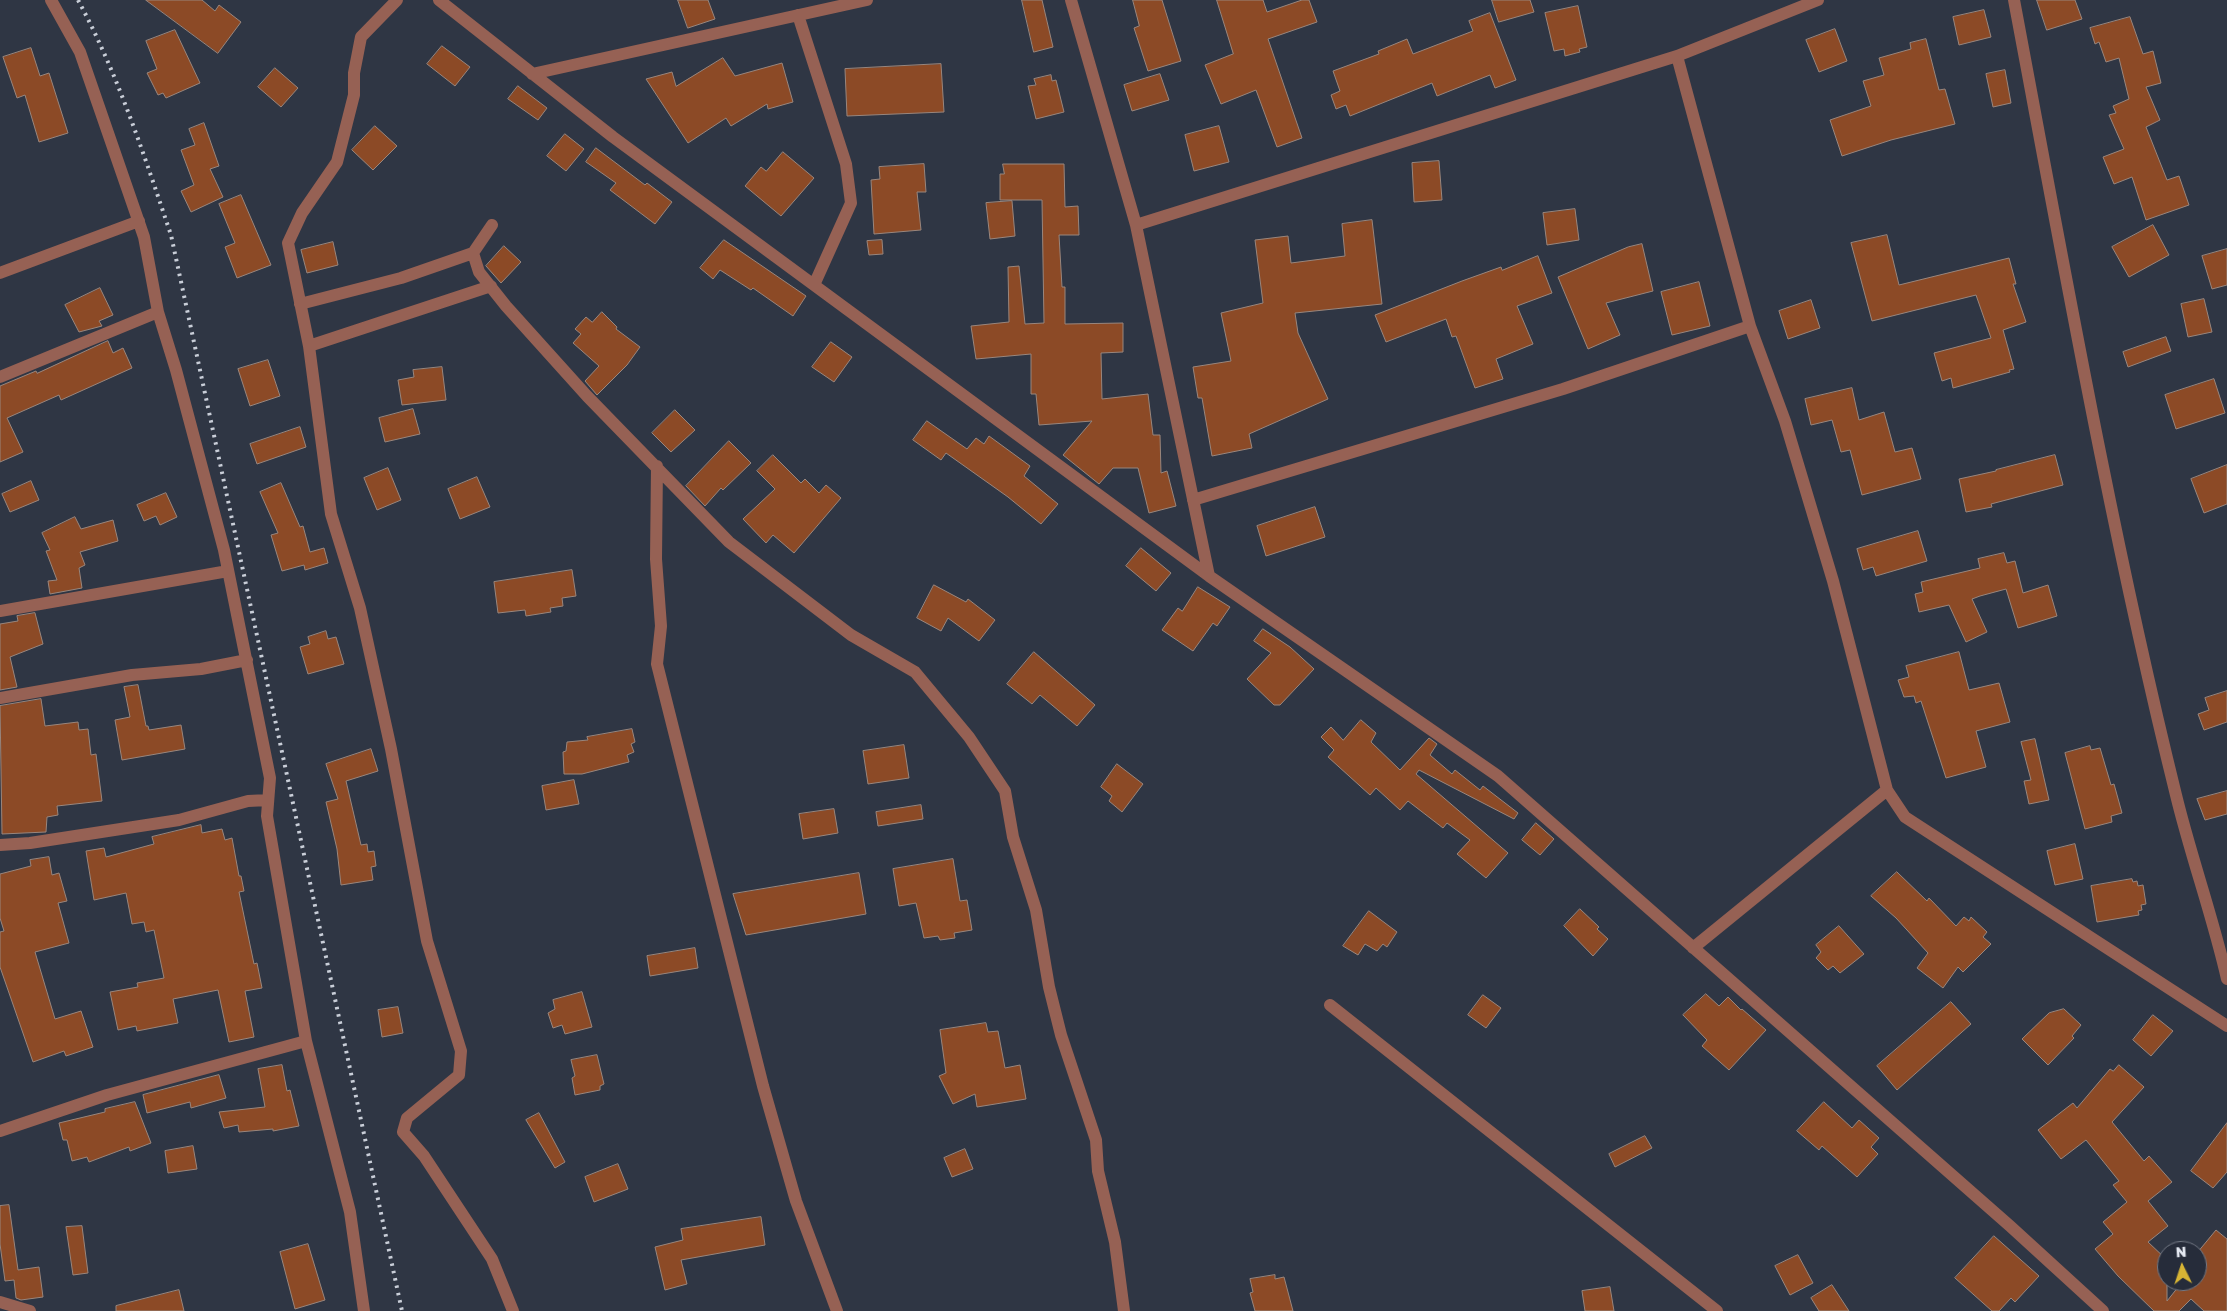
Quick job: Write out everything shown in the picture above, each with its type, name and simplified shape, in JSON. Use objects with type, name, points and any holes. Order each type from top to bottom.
[{"type":"street","points":[[51,0],[80,52],[144,237],[158,312],[176,370],[228,571],[270,778],[268,816],[306,1041],[350,1212],[364,1311]]},
{"type":"street","points":[[397,0],[360,38],[354,73],[354,95],[337,162],[302,214],[288,244],[309,346],[331,514],[360,608],[391,749],[427,941],[461,1052],[459,1075],[407,1118],[403,1132],[424,1156],[492,1259],[512,1311]]},
{"type":"street","points":[[439,0],[613,137],[1209,576],[1498,776],[2003,1220],[2103,1311]]},
{"type":"street","points":[[532,74],[867,0]]},
{"type":"street","points":[[1071,0],[1136,225],[1209,576]]},
{"type":"street","points":[[1136,225],[1676,56],[1818,0]]},
{"type":"street","points":[[2014,0],[2112,510],[2176,797],[2227,979]]},
{"type":"street","points":[[798,16],[846,164],[852,203],[814,286]]},
{"type":"street","points":[[1676,56],[1750,326],[1785,421],[1810,501],[1887,790],[1905,817],[2227,1026]]},
{"type":"street","points":[[0,273],[138,221]]},
{"type":"street","points":[[300,304],[401,278],[473,253],[492,225]]},
{"type":"street","points":[[473,253],[479,272],[506,306],[587,396],[730,542],[852,636],[915,672],[970,736],[1005,791],[1013,837],[1036,910],[1049,987],[1061,1035],[1096,1140],[1098,1171],[1115,1242],[1124,1311]]},
{"type":"street","points":[[309,346],[491,286]]},
{"type":"street","points":[[0,377],[158,312]]},
{"type":"street","points":[[1193,500],[1563,389],[1750,326]]},
{"type":"street","points":[[657,466],[656,559],[661,626],[657,664],[763,1086],[796,1202],[837,1311]]},
{"type":"street","points":[[0,611],[228,571]]},
{"type":"street","points":[[0,698],[132,675],[201,669],[247,660]]},
{"type":"street","points":[[1693,948],[1887,790]]},
{"type":"street","points":[[0,845],[30,843],[179,820],[248,801],[268,800]]},
{"type":"street","points":[[1330,1005],[1718,1311]]},
{"type":"street","points":[[0,1131],[106,1095],[306,1041]]},
{"type":"street","points":[[0,1302],[30,1311]]},
{"type":"building","points":[[146,0],[202,0],[215,11],[219,5],[241,22],[218,53]]},
{"type":"building","points":[[678,0],[708,0],[715,19],[688,28]]},
{"type":"building","points":[[1022,0],[1042,0],[1053,47],[1034,52]]},
{"type":"building","points":[[1133,0],[1162,0],[1181,61],[1148,71],[1134,28],[1139,26]]},
{"type":"building","points":[[1217,0],[1263,0],[1267,12],[1302,0],[1309,0],[1317,22],[1268,39],[1302,138],[1277,147],[1256,90],[1221,104],[1205,65],[1233,54]]},
{"type":"building","points":[[1492,0],[1530,0],[1534,12],[1499,22]]},
{"type":"building","points":[[2037,0],[2075,0],[2082,19],[2047,30]]},
{"type":"building","points":[[1578,6],[1587,47],[1579,49],[1580,52],[1565,56],[1564,49],[1554,51],[1545,13]]},
{"type":"building","points":[[1984,10],[1991,37],[1959,45],[1953,17]]},
{"type":"building","points":[[1490,13],[1516,80],[1495,88],[1490,75],[1437,96],[1432,83],[1350,116],[1346,105],[1336,109],[1331,95],[1340,91],[1333,71],[1379,54],[1378,51],[1407,39],[1413,54],[1473,31],[1469,21]]},
{"type":"building","points":[[2130,17],[2143,54],[2153,51],[2161,83],[2146,87],[2160,120],[2146,127],[2167,180],[2179,176],[2189,205],[2146,220],[2132,177],[2114,184],[2103,157],[2124,149],[2109,115],[2116,113],[2113,106],[2129,99],[2119,58],[2106,62],[2099,42],[2095,44],[2090,28]]},
{"type":"building","points":[[1835,29],[1847,61],[1819,72],[1806,40]]},
{"type":"building","points":[[175,30],[200,83],[166,98],[163,93],[158,95],[147,73],[157,69],[146,41]]},
{"type":"building","points":[[1926,39],[1939,90],[1945,89],[1955,124],[1891,140],[1842,156],[1830,120],[1871,106],[1863,81],[1884,75],[1879,58],[1911,49],[1910,43]]},
{"type":"building","points":[[442,46],[470,67],[455,86],[427,64]]},
{"type":"building","points":[[31,48],[40,76],[49,73],[68,133],[39,142],[25,95],[17,98],[3,57]]},
{"type":"building","points":[[723,58],[735,76],[782,63],[793,102],[768,109],[767,104],[731,126],[726,118],[688,143],[646,79],[672,72],[676,86]]},
{"type":"building","points":[[941,64],[944,112],[847,116],[845,69]]},
{"type":"building","points":[[275,68],[298,88],[281,107],[258,87]]},
{"type":"building","points":[[2005,70],[2011,103],[1993,107],[1986,74]]},
{"type":"building","points":[[1160,74],[1169,100],[1132,111],[1124,85]]},
{"type":"building","points":[[1051,75],[1052,81],[1056,80],[1064,112],[1036,119],[1028,86],[1036,85],[1034,79]]},
{"type":"building","points":[[518,86],[547,108],[538,120],[508,99]]},
{"type":"building","points":[[204,123],[219,166],[210,169],[223,197],[191,212],[181,191],[194,185],[181,150],[195,145],[189,129]]},
{"type":"building","points":[[375,126],[397,146],[373,170],[352,150]]},
{"type":"building","points":[[1219,126],[1229,162],[1194,171],[1185,135]]},
{"type":"building","points":[[565,134],[584,149],[566,171],[547,156]]},
{"type":"building","points":[[596,148],[645,185],[647,183],[672,202],[655,224],[610,190],[616,183],[586,162]]},
{"type":"building","points":[[783,152],[814,178],[781,216],[745,186],[761,167],[766,171]]},
{"type":"building","points":[[1439,161],[1442,200],[1414,202],[1412,163]]},
{"type":"building","points":[[924,164],[926,192],[917,192],[921,230],[874,234],[871,180],[880,179],[879,167]]},
{"type":"building","points":[[1003,164],[1064,164],[1065,207],[1078,206],[1079,235],[1059,235],[1062,287],[1065,287],[1065,324],[1123,323],[1123,352],[1101,353],[1102,399],[1148,394],[1153,435],[1160,435],[1161,473],[1167,471],[1176,506],[1149,513],[1138,468],[1113,468],[1099,484],[1063,455],[1092,421],[1039,425],[1036,394],[1031,394],[1031,354],[976,359],[971,326],[1009,322],[1008,267],[1019,266],[1025,324],[1044,323],[1042,200],[1000,200],[1000,174],[1004,174]]},
{"type":"building","points":[[241,195],[271,265],[237,278],[225,247],[235,243],[219,204]]},
{"type":"building","points":[[1012,201],[1015,236],[990,239],[986,203]]},
{"type":"building","points":[[1575,209],[1579,240],[1547,245],[1543,213]]},
{"type":"building","points":[[1372,220],[1382,304],[1295,313],[1298,333],[1328,399],[1249,434],[1252,448],[1212,456],[1202,398],[1198,398],[1193,367],[1231,361],[1221,313],[1263,303],[1255,240],[1288,236],[1291,263],[1345,256],[1342,224]]},
{"type":"building","points":[[2153,225],[2169,255],[2129,277],[2112,247]]},
{"type":"building","points":[[1887,235],[1899,285],[2009,258],[2016,284],[2013,284],[2026,322],[2003,330],[2014,369],[2009,370],[2010,372],[1953,388],[1951,378],[1942,381],[1934,353],[1991,338],[1976,295],[1872,321],[1851,243]]},
{"type":"building","points":[[724,240],[806,296],[793,316],[753,288],[751,290],[720,270],[713,279],[700,268]]},
{"type":"building","points":[[882,240],[883,254],[869,255],[867,241]]},
{"type":"building","points":[[333,242],[338,265],[307,273],[301,250]]},
{"type":"building","points":[[1642,244],[1653,291],[1606,303],[1620,335],[1588,349],[1558,277],[1628,247]]},
{"type":"building","points":[[504,246],[521,262],[501,283],[486,266]]},
{"type":"building","points":[[2227,249],[2227,285],[2212,289],[2202,256]]},
{"type":"building","points":[[1538,256],[1552,293],[1517,306],[1533,344],[1496,359],[1503,379],[1475,388],[1456,336],[1452,337],[1446,319],[1386,342],[1375,315],[1462,281],[1501,267],[1502,270]]},
{"type":"building","points":[[1699,282],[1710,326],[1672,335],[1661,292]]},
{"type":"building","points":[[100,288],[113,315],[99,321],[102,326],[79,332],[65,305]]},
{"type":"building","points":[[2204,299],[2212,332],[2188,337],[2181,304]]},
{"type":"building","points":[[1811,300],[1820,328],[1788,339],[1779,311]]},
{"type":"building","points":[[602,312],[617,327],[616,329],[640,347],[627,365],[597,395],[585,381],[599,366],[573,343],[581,334],[575,329],[586,317],[592,322]]},
{"type":"building","points":[[2166,337],[2171,351],[2128,367],[2123,352]]},
{"type":"building","points":[[108,341],[113,353],[123,348],[132,368],[61,400],[59,395],[7,418],[23,452],[0,462],[0,386],[36,371],[37,373]]},
{"type":"building","points":[[831,342],[852,357],[834,382],[812,367]]},
{"type":"building","points":[[268,360],[280,396],[250,406],[238,369]]},
{"type":"building","points":[[442,367],[446,400],[402,405],[398,380],[414,377],[413,370]]},
{"type":"building","points":[[2214,379],[2225,413],[2176,429],[2165,395]]},
{"type":"building","points":[[1852,388],[1859,420],[1884,412],[1895,452],[1912,448],[1921,479],[1862,495],[1850,450],[1841,452],[1832,420],[1811,425],[1805,399]]},
{"type":"building","points":[[413,409],[420,434],[385,442],[379,418]]},
{"type":"building","points":[[675,410],[695,430],[671,452],[652,433]]},
{"type":"building","points":[[927,421],[967,449],[976,438],[984,444],[989,436],[1030,466],[1024,476],[1058,504],[1041,524],[1008,497],[946,453],[941,460],[913,440]]},
{"type":"building","points":[[300,427],[306,447],[257,464],[250,444]]},
{"type":"building","points":[[729,441],[751,463],[723,490],[721,488],[705,506],[686,486]]},
{"type":"building","points":[[773,455],[801,483],[805,479],[819,493],[826,485],[841,498],[794,553],[773,535],[766,543],[743,519],[775,489],[757,471]]},
{"type":"building","points":[[2055,455],[2063,485],[1991,504],[1992,507],[1966,512],[1959,479]]},
{"type":"building","points":[[2227,465],[2227,504],[2204,513],[2191,479]]},
{"type":"building","points":[[388,468],[401,500],[377,510],[364,478]]},
{"type":"building","points":[[477,477],[490,507],[460,519],[448,489]]},
{"type":"building","points":[[31,481],[39,500],[10,512],[2,494]]},
{"type":"building","points":[[281,483],[300,527],[303,526],[310,552],[324,548],[328,563],[305,570],[304,565],[282,571],[271,535],[278,533],[260,492]]},
{"type":"building","points":[[166,493],[177,517],[160,525],[156,516],[144,521],[137,505]]},
{"type":"building","points":[[1315,507],[1325,537],[1266,556],[1257,526]]},
{"type":"building","points":[[75,517],[81,529],[113,520],[118,541],[80,552],[85,565],[79,568],[82,588],[50,594],[48,581],[57,580],[46,551],[50,550],[42,533]]},
{"type":"building","points":[[1918,531],[1927,561],[1876,576],[1873,567],[1863,570],[1857,549]]},
{"type":"building","points":[[1141,548],[1171,573],[1156,591],[1126,566]]},
{"type":"building","points":[[2004,553],[2007,563],[2015,561],[2023,593],[2048,585],[2057,616],[2018,628],[2006,589],[1980,596],[1972,599],[1987,632],[1966,642],[1949,605],[1919,612],[1915,594],[1923,592],[1921,582],[1980,568],[1978,559]]},
{"type":"building","points":[[572,570],[576,596],[562,598],[563,606],[550,608],[551,612],[526,616],[525,610],[498,613],[494,582]]},
{"type":"building","points":[[934,585],[966,602],[968,599],[995,620],[979,641],[948,618],[941,631],[917,618]]},
{"type":"building","points":[[1198,587],[1230,607],[1217,626],[1213,623],[1193,651],[1162,630],[1178,608],[1182,611]]},
{"type":"building","points":[[35,613],[43,644],[10,657],[17,687],[0,690],[0,624],[18,621],[17,616]]},
{"type":"building","points":[[1263,629],[1290,647],[1314,669],[1280,705],[1274,705],[1247,679],[1271,653],[1254,641]]},
{"type":"building","points":[[326,631],[328,639],[336,637],[344,664],[308,674],[300,647],[310,644],[308,637]]},
{"type":"building","points":[[1034,652],[1095,705],[1077,726],[1040,695],[1032,704],[1007,684]]},
{"type":"building","points":[[1959,652],[1969,690],[1999,683],[2010,722],[1976,731],[1986,767],[1946,778],[1921,701],[1916,703],[1914,696],[1904,697],[1898,680],[1909,677],[1906,666]]},
{"type":"building","points":[[138,685],[146,726],[148,726],[149,730],[181,725],[185,749],[122,760],[115,720],[130,717],[124,687]]},
{"type":"building","points":[[2227,691],[2227,722],[2204,730],[2198,714],[2209,710],[2205,698]]},
{"type":"building","points":[[41,699],[45,726],[78,722],[79,730],[88,729],[91,755],[96,754],[102,801],[57,806],[58,815],[47,817],[46,832],[2,834],[0,706]]},
{"type":"building","points":[[1361,720],[1376,733],[1371,742],[1400,770],[1429,738],[1437,744],[1430,755],[1452,774],[1455,770],[1480,790],[1483,786],[1518,813],[1514,819],[1419,770],[1416,774],[1508,853],[1486,878],[1457,854],[1470,840],[1447,823],[1443,828],[1408,801],[1400,810],[1376,788],[1370,795],[1328,757],[1334,750],[1321,737],[1331,727],[1343,740]]},
{"type":"building","points":[[632,729],[635,742],[631,744],[634,752],[627,755],[629,762],[582,774],[564,774],[563,752],[566,751],[567,742],[588,740],[587,737]]},
{"type":"building","points":[[2035,739],[2049,800],[2029,804],[2024,781],[2031,780],[2021,742]]},
{"type":"building","points":[[904,745],[909,778],[868,784],[863,751]]},
{"type":"building","points":[[2090,746],[2091,750],[2100,748],[2111,785],[2114,784],[2122,813],[2111,816],[2112,822],[2085,829],[2065,753]]},
{"type":"building","points":[[371,749],[378,771],[346,781],[361,845],[367,844],[368,852],[374,851],[376,866],[371,867],[373,880],[341,885],[337,849],[326,802],[338,799],[326,764]]},
{"type":"building","points":[[1117,764],[1143,784],[1122,812],[1109,801],[1112,796],[1101,787]]},
{"type":"building","points":[[574,780],[579,804],[546,810],[542,786]]},
{"type":"building","points":[[2227,791],[2227,814],[2205,820],[2197,799]]},
{"type":"building","points":[[921,805],[923,819],[878,826],[876,812]]},
{"type":"building","points":[[834,809],[838,833],[803,839],[799,814]]},
{"type":"building","points":[[1536,823],[1554,839],[1540,855],[1522,840]]},
{"type":"building","points":[[201,825],[202,833],[222,829],[225,840],[232,838],[239,876],[241,876],[244,891],[239,892],[254,964],[257,963],[262,988],[245,991],[254,1037],[229,1042],[218,990],[173,999],[178,1023],[137,1031],[136,1026],[118,1030],[110,992],[138,987],[137,983],[164,978],[154,930],[146,932],[144,922],[132,924],[126,893],[94,900],[86,851],[104,848],[106,857],[154,844],[152,837]]},
{"type":"building","points":[[2075,844],[2083,879],[2055,885],[2047,851]]},
{"type":"building","points":[[49,857],[52,875],[59,873],[67,901],[58,903],[69,943],[35,952],[55,1019],[81,1011],[93,1047],[66,1056],[64,1051],[33,1062],[0,967],[0,932],[4,931],[0,918],[0,874],[31,866],[30,860]]},
{"type":"building","points":[[953,859],[960,901],[967,900],[972,930],[954,933],[955,938],[940,940],[938,936],[924,938],[916,903],[899,906],[893,869]]},
{"type":"building","points":[[1897,872],[1927,901],[1929,898],[1956,926],[1964,917],[1969,921],[1971,917],[1987,932],[1983,937],[1991,944],[1963,972],[1958,967],[1943,988],[1917,968],[1928,953],[1896,918],[1871,896]]},
{"type":"building","points":[[859,873],[866,914],[746,935],[733,894]]},
{"type":"building","points":[[2132,879],[2133,882],[2137,881],[2138,886],[2143,885],[2146,904],[2141,905],[2142,910],[2138,911],[2139,915],[2097,922],[2091,886]]},
{"type":"building","points":[[1580,909],[1599,927],[1597,929],[1608,939],[1593,956],[1564,926]]},
{"type":"building","points":[[1369,911],[1397,932],[1387,947],[1383,944],[1377,951],[1365,944],[1358,955],[1343,946]]},
{"type":"building","points":[[1839,926],[1864,954],[1840,973],[1833,966],[1828,970],[1816,958],[1821,952],[1816,945]]},
{"type":"building","points":[[695,948],[698,968],[650,976],[647,956]]},
{"type":"building","points":[[582,992],[592,1027],[565,1034],[562,1025],[553,1028],[548,1013],[555,1009],[553,1000]]},
{"type":"building","points":[[1706,994],[1719,1006],[1728,997],[1766,1030],[1729,1070],[1702,1046],[1707,1040],[1683,1015]]},
{"type":"building","points":[[1483,995],[1501,1008],[1486,1028],[1468,1015]]},
{"type":"building","points":[[1951,1002],[1971,1024],[1897,1090],[1877,1066]]},
{"type":"building","points":[[398,1007],[403,1033],[382,1037],[378,1010]]},
{"type":"building","points":[[2064,1009],[2081,1025],[2072,1036],[2074,1038],[2048,1065],[2022,1039],[2049,1013]]},
{"type":"building","points":[[2153,1015],[2173,1031],[2151,1056],[2133,1040]]},
{"type":"building","points":[[986,1023],[988,1032],[998,1031],[1005,1068],[1020,1065],[1026,1099],[977,1107],[975,1094],[953,1104],[939,1076],[946,1073],[940,1030]]},
{"type":"building","points":[[597,1055],[604,1084],[600,1086],[600,1090],[575,1095],[572,1078],[575,1076],[571,1060]]},
{"type":"building","points":[[282,1065],[287,1091],[290,1090],[299,1126],[273,1131],[273,1129],[239,1132],[238,1125],[224,1128],[219,1112],[265,1107],[258,1069]]},
{"type":"building","points":[[2119,1065],[2144,1087],[2112,1122],[2144,1161],[2149,1156],[2172,1182],[2148,1201],[2168,1226],[2148,1242],[2157,1251],[2157,1291],[2167,1291],[2167,1301],[2175,1291],[2207,1291],[2207,1241],[2216,1230],[2227,1239],[2227,1311],[2204,1311],[2191,1299],[2179,1311],[2154,1311],[2118,1276],[2095,1249],[2113,1234],[2103,1222],[2127,1202],[2113,1185],[2119,1181],[2086,1140],[2061,1159],[2038,1130],[2073,1103],[2077,1108],[2110,1069],[2113,1071]]},
{"type":"building","points":[[219,1075],[226,1098],[191,1108],[190,1102],[147,1113],[143,1095]]},
{"type":"building","points":[[135,1102],[151,1143],[130,1151],[129,1147],[89,1162],[87,1157],[72,1161],[67,1140],[63,1140],[59,1123],[105,1112],[105,1109]]},
{"type":"building","points":[[1824,1102],[1852,1128],[1859,1120],[1879,1138],[1871,1147],[1878,1154],[1857,1177],[1822,1146],[1819,1150],[1797,1131]]},
{"type":"building","points":[[539,1113],[565,1162],[555,1168],[526,1120]]},
{"type":"building","points":[[2227,1123],[2227,1172],[2213,1188],[2191,1171]]},
{"type":"building","points":[[1645,1136],[1652,1148],[1615,1167],[1609,1154]]},
{"type":"building","points":[[193,1146],[197,1169],[168,1173],[165,1151]]},
{"type":"building","points":[[965,1149],[973,1169],[952,1177],[944,1158]]},
{"type":"building","points":[[618,1164],[628,1189],[594,1202],[585,1177]]},
{"type":"building","points":[[9,1205],[18,1270],[39,1267],[43,1297],[21,1300],[16,1298],[14,1280],[5,1281],[0,1244],[0,1206]]},
{"type":"building","points":[[761,1217],[765,1245],[681,1260],[687,1284],[665,1290],[655,1247],[683,1240],[681,1229]]},
{"type":"building","points":[[82,1226],[88,1273],[73,1275],[66,1227]]},
{"type":"building","points":[[1994,1236],[2039,1276],[2015,1302],[2011,1298],[1999,1311],[1992,1311],[1955,1278]]},
{"type":"building","points":[[308,1244],[325,1300],[295,1309],[280,1252]]},
{"type":"building","points":[[1798,1255],[1813,1283],[1790,1295],[1775,1266]]},
{"type":"building","points":[[1275,1275],[1275,1279],[1284,1277],[1293,1311],[1255,1311],[1250,1293],[1253,1292],[1250,1279]]},
{"type":"building","points":[[1832,1285],[1849,1311],[1819,1311],[1811,1298]]},
{"type":"building","points":[[1610,1287],[1614,1311],[1585,1311],[1582,1291]]},
{"type":"building","points":[[179,1290],[184,1311],[116,1311],[116,1306]]},
{"type":"railway","points":[[78,0],[118,86],[171,235],[402,1311]]}]
